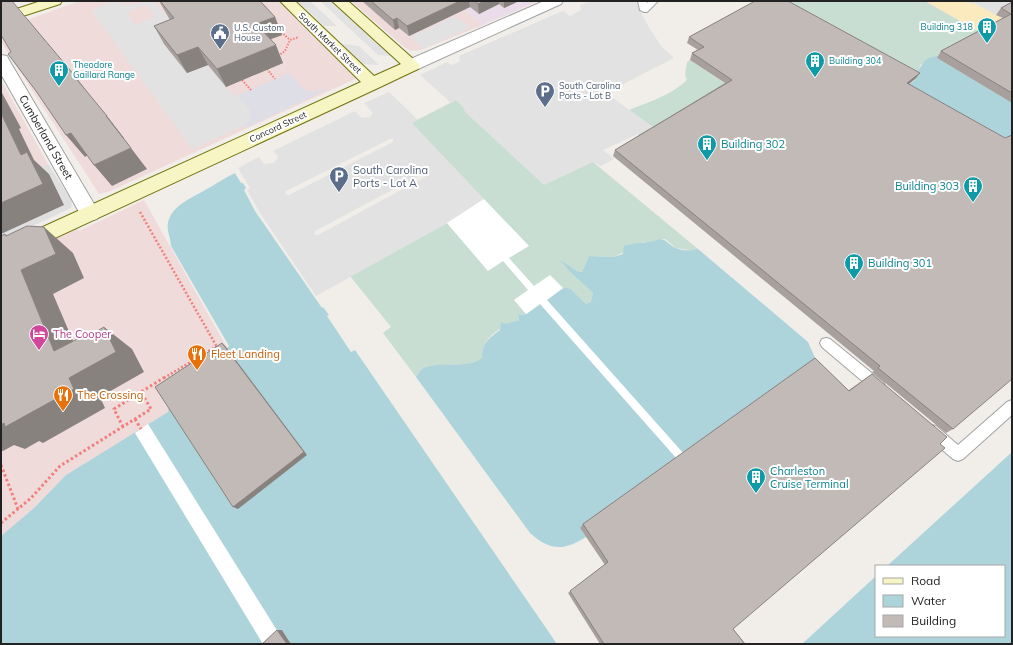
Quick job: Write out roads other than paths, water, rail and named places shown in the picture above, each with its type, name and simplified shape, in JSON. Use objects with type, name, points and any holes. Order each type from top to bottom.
[{"type":"street","points":[[1,19],[55,1]]},
{"type":"street","name":"South Market Street","points":[[287,1],[372,84]]},
{"type":"street","points":[[339,1],[412,65]]},
{"type":"street","name":"Concord Street","points":[[1,255],[412,65],[556,1]]},
{"type":"street","name":"Cumberland Street","points":[[1,60],[90,214]]},
{"type":"lane","points":[[642,1],[644,10],[654,1]]},
{"type":"lane","points":[[826,343],[886,394]]},
{"type":"lane","points":[[922,424],[958,454],[1012,406]]},
{"type":"water","points":[[942,55],[937,58],[1012,103],[1012,139],[999,145],[902,89],[915,80],[916,74],[925,61],[929,58]]},
{"type":"water","points":[[235,173],[246,188],[244,190],[255,211],[322,308],[323,307],[329,315],[327,316],[351,352],[355,350],[557,644],[1,644],[1,536],[34,508],[66,475],[168,412],[169,406],[229,346],[171,246],[168,223],[175,209],[180,205]]},
{"type":"water","points":[[659,239],[664,240],[673,247],[681,250],[698,249],[808,342],[816,360],[580,528],[586,537],[578,542],[564,547],[551,546],[537,539],[530,533],[416,377],[421,370],[427,367],[434,365],[467,364],[482,358],[484,345],[500,330],[501,322],[506,324],[519,320],[518,315],[527,314],[558,291],[565,288],[571,289],[586,304],[591,302],[593,293],[571,273],[560,260],[577,271],[582,272],[589,256],[614,257],[623,254],[624,246]]},
{"type":"water","points":[[1012,452],[1012,644],[802,644],[875,577],[875,637],[1005,637],[1005,565],[888,565]]},
{"type":"place","name":"Building 318","points":[[987,44]]},
{"type":"place","name":"U.S. Custom House","points":[[220,50]]},
{"type":"place","name":"Building 304","points":[[815,78]]},
{"type":"place","name":"Theodore Gaillard Range","points":[[59,87]]},
{"type":"place","name":"South Carolina Ports - Lot B","points":[[545,108]]},
{"type":"place","name":"Building 302","points":[[707,161]]},
{"type":"place","name":"South Carolina Ports - Lot A","points":[[339,193]]},
{"type":"place","name":"Building 303","points":[[973,203]]},
{"type":"place","name":"Building 301","points":[[854,280]]},
{"type":"place","name":"The Cooper","points":[[39,351]]},
{"type":"place","name":"Fleet Landing","points":[[197,371]]},
{"type":"place","name":"The Crossing","points":[[63,412]]},
{"type":"place","name":"Charleston Cruise Terminal","points":[[756,494]]}]
